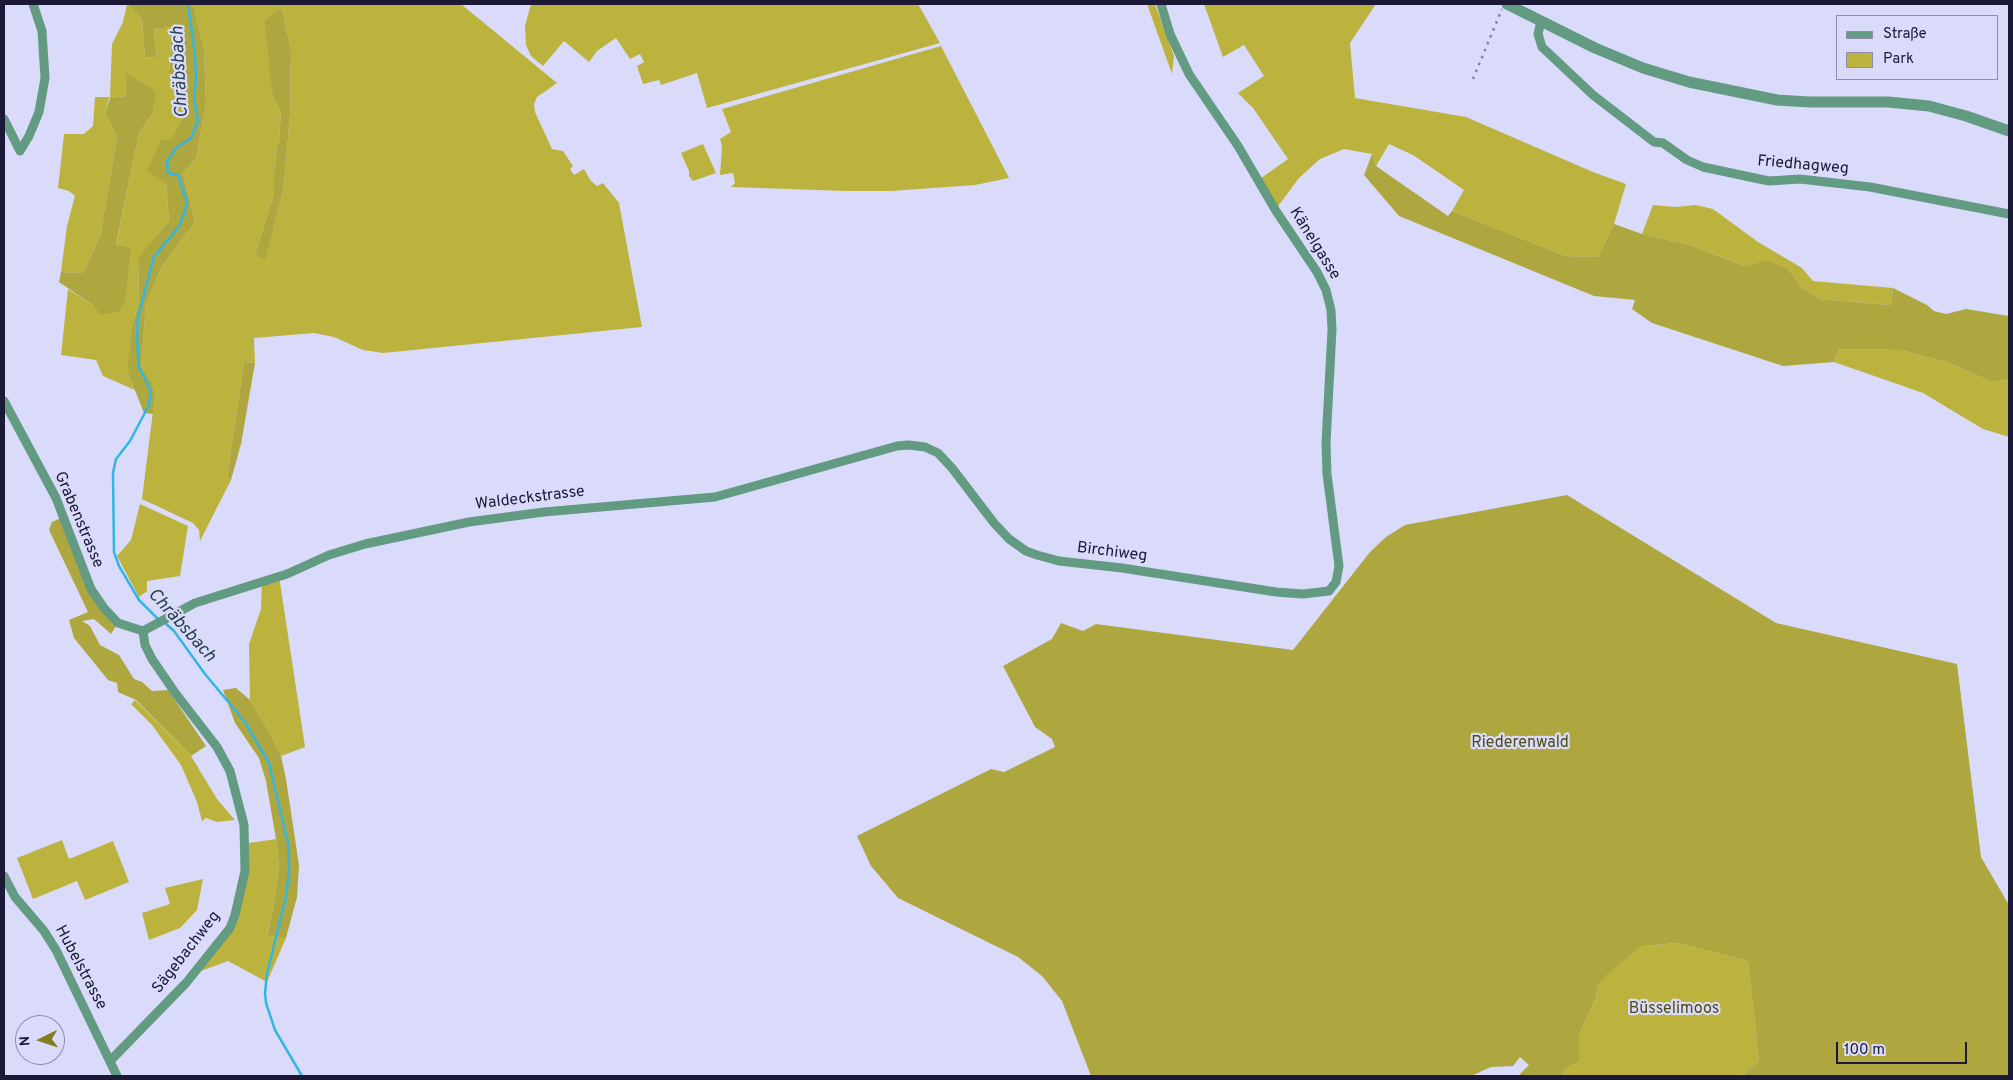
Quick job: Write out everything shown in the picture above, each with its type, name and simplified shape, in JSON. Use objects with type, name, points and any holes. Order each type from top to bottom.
[{"type":"street","points":[[4,118],[20,151],[30,136],[39,112],[45,78],[42,31],[33,4]]},
{"type":"street","name":"Känelgasse","points":[[1161,4],[1170,34],[1189,74],[1238,146],[1276,211],[1317,272],[1326,290],[1332,330],[1326,444],[1327,474],[1339,566],[1333,588]]},
{"type":"street","points":[[1507,4],[1621,59],[1696,84],[1777,100],[1888,102],[1929,106],[2009,131]]},
{"type":"street","name":"Friedhagweg","points":[[1541,21],[1538,34],[1542,47],[1593,96],[1654,142],[1663,143],[1687,160],[1703,166],[1769,181],[1800,179],[1870,188],[2009,214]]},
{"type":"street","name":"Grabenstrasse","points":[[4,401],[56,498],[91,588],[104,608],[118,623],[143,631]]},
{"type":"street","name":"Waldeckstrasse","points":[[143,631],[195,603],[287,574],[329,555],[365,544],[430,529],[544,512],[716,496],[897,446],[917,445],[932,449]]},
{"type":"street","name":"Birchiweg","points":[[932,449],[952,468],[994,523],[1009,539],[1026,551],[1037,555],[1059,561],[1122,568],[1276,592],[1317,593],[1329,591],[1333,588]]},
{"type":"street","name":"Sägebachweg","points":[[108,1058],[186,983],[230,928],[235,915],[245,871],[244,825],[230,771],[217,747],[176,694],[152,658],[146,645],[143,631]]},
{"type":"street","name":"Hubelstrasse","points":[[4,876],[15,897],[44,931],[56,950],[117,1076]]},
{"type":"green space","points":[[127,4],[142,19],[145,57],[157,58],[154,29],[172,27],[169,73],[183,89],[183,116],[172,140],[166,183],[169,221],[138,259],[139,301],[131,330],[129,354],[130,378],[135,390],[103,376],[96,360],[61,355],[68,289],[94,306],[131,248],[116,246],[139,133],[152,114],[125,73],[126,96],[109,98],[105,113],[117,137],[100,236],[83,273],[61,272],[67,226],[75,196],[69,191],[58,188],[64,134],[84,134],[93,126],[95,97],[110,97],[112,44],[123,22]]},
{"type":"green space","points":[[127,4],[193,4],[204,49],[206,104],[196,159],[183,173],[195,222],[162,266],[146,304],[141,367],[151,383],[155,395],[153,414],[144,413],[130,378],[128,366],[131,330],[139,301],[138,258],[169,221],[166,183],[147,171],[161,140],[172,139],[183,116],[183,89],[169,73],[172,27],[154,29],[157,58],[145,57],[142,19]]},
{"type":"green space","points":[[193,4],[461,4],[557,83],[537,97],[534,104],[535,112],[552,149],[563,151],[573,166],[570,169],[574,175],[584,169],[591,181],[597,186],[603,183],[619,203],[642,327],[383,353],[363,350],[334,337],[314,333],[254,338],[255,363],[244,362],[227,477],[231,480],[200,541],[199,530],[193,523],[142,499],[155,395],[141,367],[146,304],[162,266],[195,222],[183,173],[196,159],[206,104],[204,49]],"holes":[[[282,9],[291,51],[290,114],[284,186],[266,258],[255,255],[274,193],[274,173],[281,112],[275,101]]]},
{"type":"green space","points":[[531,4],[918,4],[940,43],[707,108],[697,73],[661,85],[659,80],[643,84],[637,66],[644,62],[640,54],[630,59],[616,38],[597,51],[589,62],[564,41],[543,66],[531,56],[526,45],[525,26]]},
{"type":"green space","points":[[1147,4],[1155,4],[1174,56],[1172,74]]},
{"type":"green space","points":[[1204,4],[1376,4],[1350,43],[1355,98],[1466,117],[1593,172],[1626,184],[1614,224],[1598,257],[1566,256],[1452,211],[1464,190],[1413,155],[1389,144],[1376,166],[1372,154],[1344,149],[1320,159],[1299,178],[1276,209],[1257,181],[1288,159],[1253,108],[1238,93],[1264,76],[1244,45],[1223,57]]},
{"type":"green space","points":[[282,9],[291,51],[290,114],[284,186],[266,259],[255,255],[274,193],[274,173],[281,112],[275,101],[271,84],[265,21],[277,10]]},
{"type":"green space","points":[[941,46],[1009,178],[975,185],[891,191],[846,191],[731,187],[735,183],[733,173],[720,175],[722,146],[720,139],[731,132],[722,109]]},
{"type":"green space","points":[[125,72],[156,91],[152,114],[139,133],[116,245],[131,248],[125,301],[118,312],[101,315],[94,306],[59,282],[61,272],[83,273],[100,236],[117,137],[105,113],[110,98],[126,96]]},
{"type":"green space","points":[[703,144],[716,173],[693,181],[689,176],[689,171],[681,153]]},
{"type":"green space","points":[[1372,154],[1376,166],[1448,216],[1452,211],[1566,256],[1598,257],[1614,224],[1642,234],[1690,245],[1747,267],[1766,260],[1788,269],[1802,287],[1819,299],[1891,305],[1893,288],[1927,305],[1934,311],[1946,314],[1966,309],[2009,316],[2009,379],[1992,382],[1949,363],[1901,350],[1839,349],[1834,362],[1783,366],[1652,323],[1632,309],[1635,300],[1594,296],[1399,216],[1364,175]]},
{"type":"green space","points":[[1653,205],[1676,207],[1696,205],[1713,209],[1758,242],[1802,268],[1813,281],[1893,288],[1891,305],[1819,299],[1802,287],[1788,269],[1747,267],[1690,245],[1642,234]]},
{"type":"green space","points":[[1839,349],[1901,350],[1949,363],[1992,382],[2009,379],[2009,437],[1983,429],[1923,393],[1834,362]]},
{"type":"green space","points":[[244,362],[255,363],[241,444],[231,480],[227,477]]},
{"type":"green space","name":"Riederenwald","points":[[1567,495],[1776,623],[1957,664],[1981,857],[2009,905],[2009,1076],[1742,1076],[1759,1061],[1748,961],[1677,943],[1642,946],[1607,974],[1598,986],[1596,997],[1579,1035],[1579,1062],[1566,1068],[1562,1076],[1518,1076],[1529,1065],[1520,1057],[1513,1066],[1491,1067],[1471,1076],[1091,1076],[1062,1001],[1042,976],[1018,957],[898,898],[871,866],[857,836],[991,769],[1004,772],[1055,747],[1052,739],[1035,727],[1003,666],[1052,639],[1061,623],[1083,631],[1096,624],[1293,650],[1370,552],[1386,537],[1405,525]]},
{"type":"green space","points":[[140,504],[188,526],[180,576],[147,581],[147,591],[139,597],[117,556],[131,540]]},
{"type":"green space","points":[[67,515],[80,555],[75,558],[116,626],[111,634],[94,619],[82,621],[90,626],[100,645],[119,655],[134,679],[142,682],[152,691],[168,690],[206,746],[191,756],[136,700],[118,692],[117,683],[108,680],[74,638],[69,620],[88,612],[49,530],[52,522]]},
{"type":"green space","points":[[279,576],[305,747],[281,756],[250,700],[249,644],[261,609],[262,582]]},
{"type":"green space","points":[[236,688],[250,700],[266,726],[281,756],[286,779],[299,865],[297,897],[286,938],[267,935],[274,904],[279,866],[276,839],[266,781],[259,758],[235,723],[223,690]]},
{"type":"green space","points":[[135,700],[191,756],[217,799],[235,820],[217,822],[206,818],[202,821],[197,802],[181,765],[152,725],[131,704]]},
{"type":"green space","points":[[276,839],[279,866],[274,904],[267,934],[286,938],[267,982],[228,961],[198,972],[238,917],[249,872],[249,843]]},
{"type":"green space","points":[[62,840],[69,859],[113,841],[129,882],[85,900],[77,881],[33,899],[17,858]]},
{"type":"green space","points":[[203,879],[197,910],[180,928],[149,940],[142,913],[170,904],[165,888]]},
{"type":"green space","name":"Büsselimoos","points":[[1677,943],[1748,961],[1759,1061],[1742,1076],[1562,1076],[1566,1068],[1579,1062],[1579,1035],[1596,997],[1598,986],[1607,973],[1642,946]]},
{"type":"waterway","name":"Chräbsbach","points":[[159,620],[139,600],[119,566],[114,552],[113,473],[116,459],[130,441],[149,405],[151,391],[139,367],[137,339],[138,317],[154,257],[180,225],[187,203],[178,175],[168,173],[167,161],[176,148],[191,138],[198,121],[194,100],[196,79],[195,54],[188,4]]},
{"type":"waterway","name":"Chräbsbach","points":[[164,622],[174,631],[205,674],[245,722],[269,763],[288,843],[289,871],[286,897],[267,974],[266,1003],[275,1030],[302,1076]]},
{"type":"railway","points":[[1473,79],[1502,9]]}]
